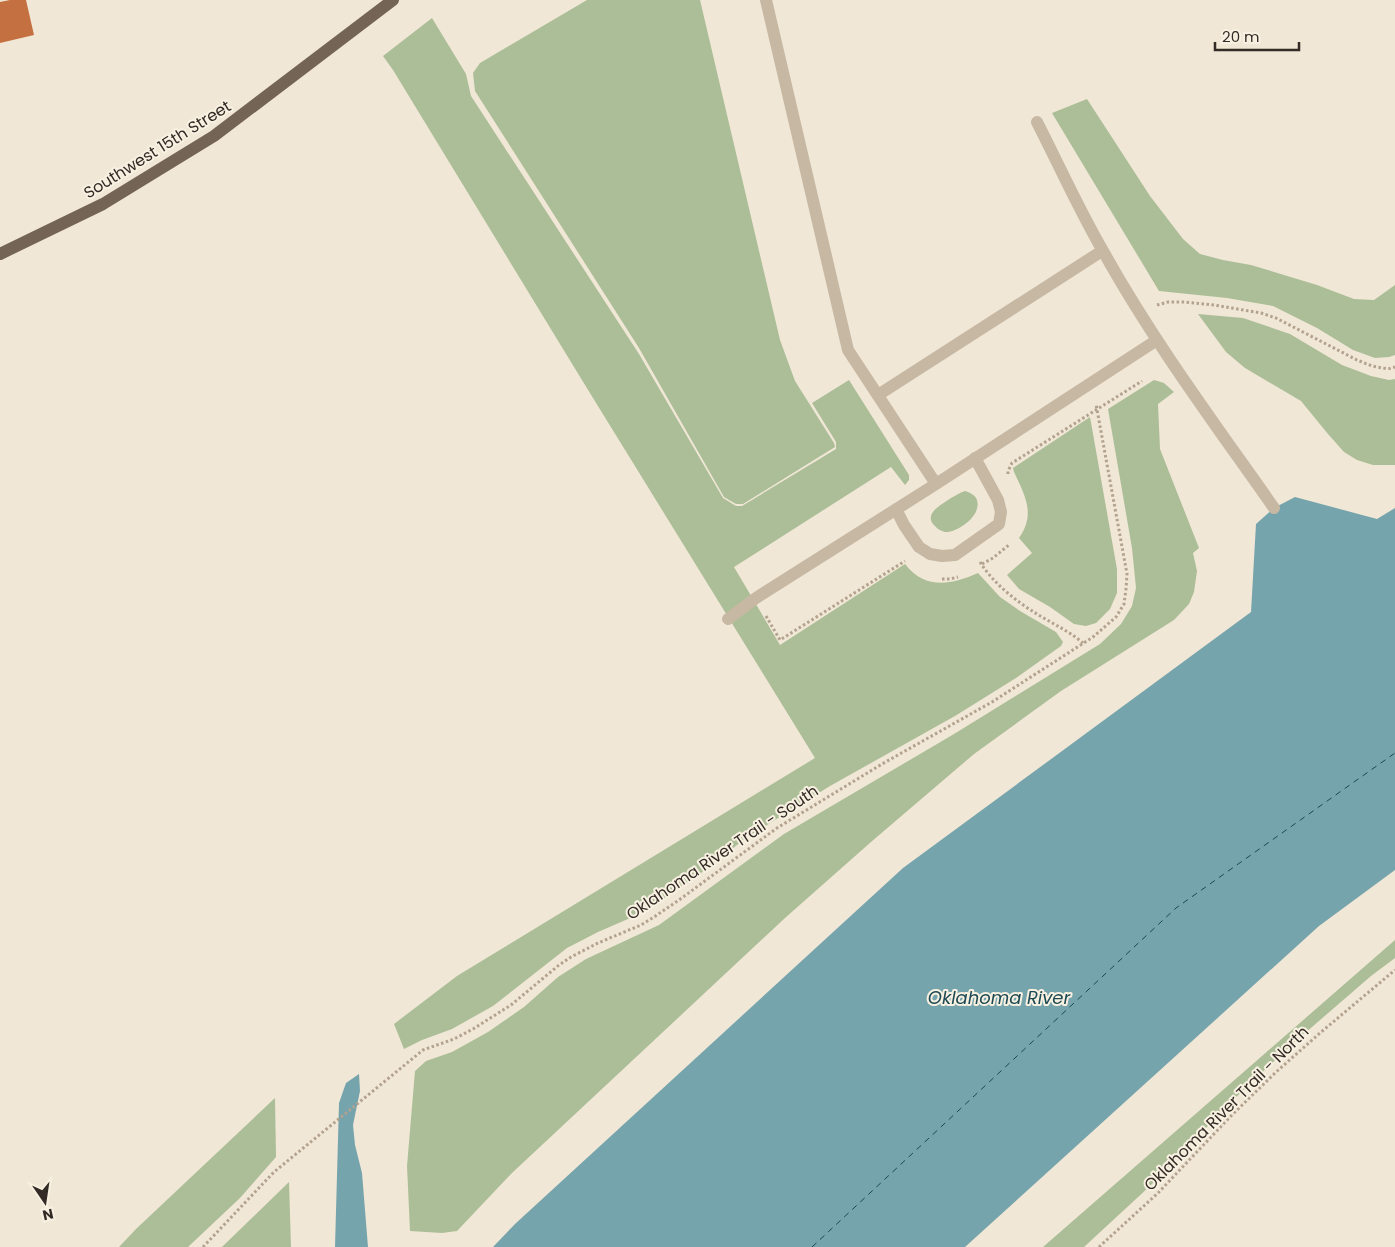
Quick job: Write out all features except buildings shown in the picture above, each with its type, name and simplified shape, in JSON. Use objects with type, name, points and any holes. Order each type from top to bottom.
[{"type":"main road","name":"Southwest 15th Street","points":[[0,254],[102,204],[214,136],[393,0]]},
{"type":"lane","points":[[766,0],[848,350],[936,484]]},
{"type":"lane","points":[[1037,122],[1102,251],[1138,310],[1274,508]]},
{"type":"lane","points":[[878,395],[1102,251]]},
{"type":"lane","points":[[728,619],[756,598],[936,484],[1157,340]]},
{"type":"lane","points":[[896,509],[918,547],[930,554],[942,556],[955,555],[999,524],[1001,512],[998,500],[975,458]]},
{"type":"path","points":[[1138,310],[1168,302],[1185,302],[1260,313],[1276,318],[1357,360],[1372,366],[1388,369],[1395,368]]},
{"type":"path","name":"Oklahoma River Trail - South","points":[[203,1247],[274,1172],[423,1050],[454,1039],[473,1029],[511,1005],[571,957],[598,942],[634,928],[654,917],[777,828],[882,764],[992,702],[1083,643],[1116,617],[1124,604],[1127,574],[1092,382]]},
{"type":"path","points":[[969,545],[984,568],[1010,596],[1037,614],[1072,633],[1083,643]]},
{"type":"path","name":"Oklahoma River Trail - North","points":[[1099,1247],[1158,1193],[1269,1078],[1395,970]]},
{"type":"green space","points":[[587,0],[700,0],[780,340],[795,381],[835,447],[743,504],[736,504],[724,497],[639,348],[475,91],[473,73],[480,63]]},
{"type":"green space","points":[[432,18],[466,74],[471,96],[639,354],[723,498],[736,506],[742,506],[836,449],[836,442],[812,403],[849,380],[909,475],[909,480],[905,485],[891,467],[734,567],[780,645],[905,564],[921,578],[939,583],[958,580],[978,573],[1000,597],[1056,632],[1063,642],[1061,646],[1016,678],[955,716],[830,786],[746,838],[701,873],[644,912],[567,948],[493,1006],[452,1029],[404,1049],[394,1024],[457,976],[815,758],[383,56]]},
{"type":"green space","points":[[1087,99],[1150,196],[1183,239],[1200,254],[1251,265],[1317,285],[1354,299],[1374,300],[1395,285],[1395,355],[1375,358],[1353,350],[1317,328],[1273,306],[1227,298],[1159,291],[1052,113]]},
{"type":"green space","points":[[1198,314],[1243,318],[1290,334],[1342,365],[1371,376],[1389,380],[1395,379],[1395,465],[1373,465],[1357,460],[1344,452],[1301,401],[1245,368],[1226,352]]},
{"type":"green space","points":[[1154,380],[1164,383],[1174,392],[1158,404],[1160,449],[1199,548],[1193,553],[1197,571],[1194,592],[1189,604],[1174,620],[1061,691],[974,754],[871,842],[785,918],[512,1173],[457,1231],[442,1233],[410,1231],[407,1166],[415,1071],[426,1061],[452,1052],[488,1032],[524,1007],[558,977],[586,959],[659,925],[784,834],[954,734],[1100,644],[1121,624],[1132,606],[1136,588],[1132,548],[1108,409]]},
{"type":"green space","points":[[1090,417],[1117,569],[1117,593],[1110,609],[1096,623],[1086,626],[1074,624],[1019,589],[1007,575],[1032,553],[1019,538],[1027,521],[1028,513],[1025,497],[1013,468]]},
{"type":"green space","points":[[965,491],[972,494],[977,500],[976,512],[962,527],[956,530],[945,532],[938,529],[932,522],[931,515],[940,505]]},
{"type":"green space","points":[[1395,940],[1395,958],[1371,976],[1290,1046],[1233,1100],[1150,1186],[1084,1247],[1043,1247]]},
{"type":"green space","points":[[275,1098],[276,1157],[240,1198],[188,1247],[119,1247],[136,1229]]},
{"type":"green space","points":[[289,1182],[291,1247],[222,1247],[223,1246]]},
{"type":"water","name":"Oklahoma River","points":[[1295,497],[1377,519],[1395,508],[1395,870],[1319,926],[965,1247],[493,1247],[515,1224],[903,868],[1251,612],[1256,524],[1274,508]]},
{"type":"water","points":[[359,1074],[360,1091],[353,1125],[355,1145],[362,1173],[368,1247],[335,1247],[339,1103],[346,1083]]},
{"type":"ferry route","points":[[812,1247],[1176,908],[1395,753]]}]
